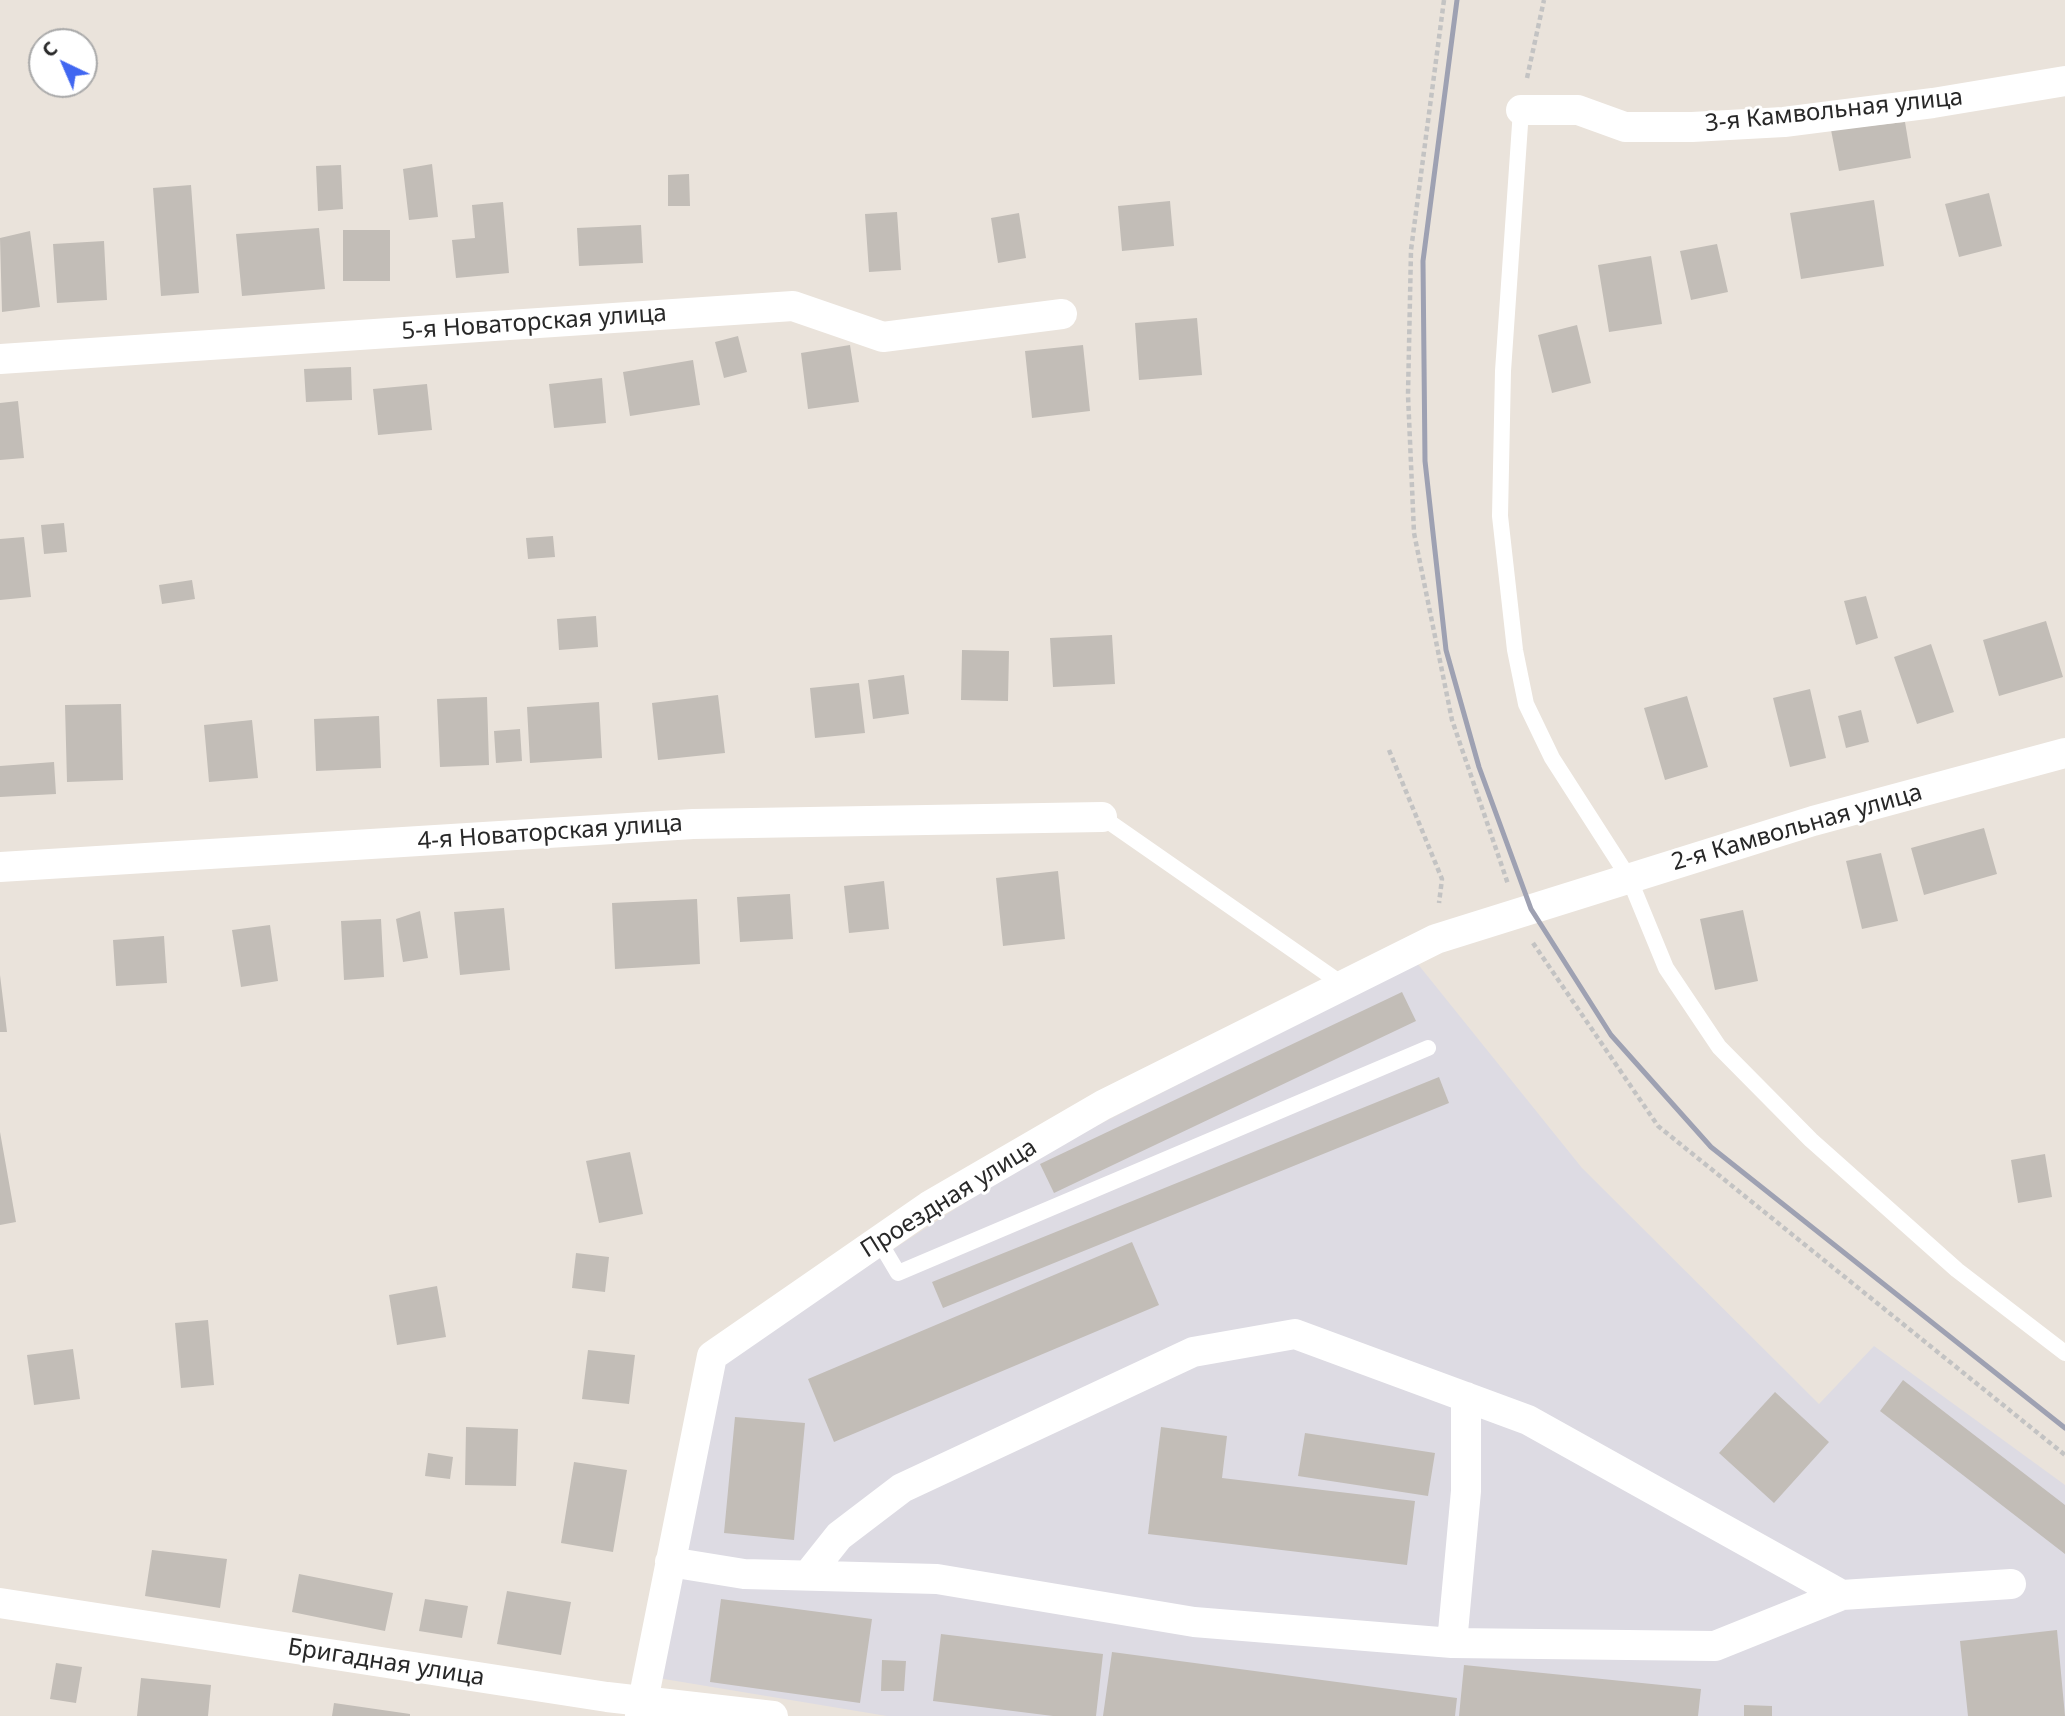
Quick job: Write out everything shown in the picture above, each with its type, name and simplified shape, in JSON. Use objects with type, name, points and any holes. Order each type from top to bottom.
[{"type":"street","name":"3-я Камвольная улица","points":[[1521,110],[1578,110],[1625,127],[1692,127],[1811,118],[1933,103],[2065,81]]},
{"type":"street","name":"5-я Новаторская улица","points":[[0,359],[793,306],[883,337],[1062,314]]},
{"type":"street","name":"2-я Камвольная улица","points":[[1531,909],[1813,821],[2065,753]]},
{"type":"street","name":"4-я Новаторская улица","points":[[0,867],[693,824],[1102,817]]},
{"type":"street","name":"Проездная улица","points":[[641,1709],[712,1356],[929,1206],[1103,1105],[1436,939],[1531,909]]},
{"type":"street","points":[[808,1576],[839,1536],[902,1488],[1193,1352],[1296,1334],[1528,1420],[1842,1595]]},
{"type":"street","points":[[1452,1643],[1466,1491],[1466,1397]]},
{"type":"street","points":[[670,1563],[744,1574],[937,1579],[1194,1622],[1452,1643],[1715,1646],[1842,1595],[2011,1584]]},
{"type":"street","name":"Бригадная улица","points":[[0,1603],[641,1709],[773,1716]]},
{"type":"lane","points":[[1521,110],[1503,371],[1500,516],[1515,650],[1526,704],[1552,758],[1629,878],[1666,968],[1719,1047],[1811,1140],[1936,1251],[2065,1353]]},
{"type":"lane","points":[[1102,817],[1342,984]]},
{"type":"lane","points":[[879,1241],[898,1273],[1428,1048]]},
{"type":"path","points":[[1521,110],[1541,1]]},
{"type":"path","points":[[1389,750],[1442,879],[1436,939]]},
{"type":"shaded area","points":[[1417,963],[1582,1168],[1819,1404],[1874,1346],[2065,1485],[2065,1716],[887,1716],[658,1678],[722,1361],[1033,1158]]},
{"type":"building","points":[[1905,122],[1911,158],[1839,171],[1831,130]]},
{"type":"building","points":[[432,164],[438,217],[409,220],[403,169]]},
{"type":"building","points":[[341,165],[343,209],[318,211],[316,166]]},
{"type":"building","points":[[689,174],[690,206],[668,206],[668,175]]},
{"type":"building","points":[[191,185],[199,293],[161,296],[153,188]]},
{"type":"building","points":[[1989,193],[2002,246],[1959,257],[1945,204]]},
{"type":"building","points":[[1874,200],[1884,266],[1801,279],[1790,213]]},
{"type":"building","points":[[1170,201],[1174,246],[1122,251],[1118,206]]},
{"type":"building","points":[[503,202],[509,273],[456,278],[452,240],[475,238],[472,205]]},
{"type":"building","points":[[897,212],[901,270],[869,272],[865,214]]},
{"type":"building","points":[[1019,213],[1026,258],[998,263],[991,218]]},
{"type":"building","points":[[641,225],[643,263],[579,266],[577,228]]},
{"type":"building","points":[[319,228],[325,289],[242,296],[236,234]]},
{"type":"building","points":[[343,230],[390,230],[390,281],[343,281]]},
{"type":"building","points":[[30,231],[40,307],[2,312],[0,238]]},
{"type":"building","points":[[104,241],[107,300],[57,303],[53,244]]},
{"type":"building","points":[[1717,244],[1728,292],[1691,300],[1680,251]]},
{"type":"building","points":[[1651,256],[1662,324],[1609,332],[1598,265]]},
{"type":"building","points":[[1197,318],[1202,375],[1139,380],[1135,323]]},
{"type":"building","points":[[1577,325],[1591,383],[1552,393],[1538,335]]},
{"type":"building","points":[[738,336],[747,372],[724,378],[715,342]]},
{"type":"building","points":[[850,345],[859,402],[808,409],[801,353]]},
{"type":"building","points":[[1083,345],[1090,411],[1032,418],[1025,351]]},
{"type":"building","points":[[693,360],[700,405],[630,416],[623,372]]},
{"type":"building","points":[[351,367],[352,400],[306,402],[304,369]]},
{"type":"building","points":[[602,378],[606,423],[554,428],[549,384]]},
{"type":"building","points":[[427,384],[432,430],[378,435],[373,389]]},
{"type":"building","points":[[18,401],[24,458],[0,460],[0,403]]},
{"type":"building","points":[[64,523],[67,552],[44,554],[41,525]]},
{"type":"building","points":[[553,536],[555,557],[528,559],[526,538]]},
{"type":"building","points":[[24,537],[31,597],[0,600],[0,539]]},
{"type":"building","points":[[192,580],[195,599],[162,604],[159,585]]},
{"type":"building","points":[[1866,596],[1878,638],[1856,645],[1844,601]]},
{"type":"building","points":[[596,616],[598,647],[559,650],[557,619]]},
{"type":"building","points":[[2046,621],[2063,677],[1999,696],[1983,640]]},
{"type":"building","points":[[1112,635],[1115,684],[1053,687],[1050,638]]},
{"type":"building","points":[[1931,644],[1954,712],[1917,724],[1894,657]]},
{"type":"building","points":[[962,650],[1009,651],[1008,701],[961,700]]},
{"type":"building","points":[[904,675],[909,714],[873,719],[868,680]]},
{"type":"building","points":[[859,683],[865,733],[815,738],[810,688]]},
{"type":"building","points":[[1810,689],[1826,758],[1790,767],[1773,698]]},
{"type":"building","points":[[718,695],[725,753],[658,760],[652,703]]},
{"type":"building","points":[[1687,696],[1708,767],[1665,780],[1644,708]]},
{"type":"building","points":[[487,697],[489,765],[440,767],[437,699]]},
{"type":"building","points":[[599,702],[602,758],[530,763],[527,707]]},
{"type":"building","points":[[121,704],[123,780],[67,782],[65,705]]},
{"type":"building","points":[[1861,710],[1869,742],[1846,748],[1838,716]]},
{"type":"building","points":[[379,716],[381,768],[316,771],[314,719]]},
{"type":"building","points":[[252,720],[258,778],[209,782],[204,725]]},
{"type":"building","points":[[520,729],[522,761],[496,763],[494,731]]},
{"type":"building","points":[[54,762],[56,794],[0,797],[0,766]]},
{"type":"building","points":[[1984,828],[1997,874],[1924,895],[1911,848]]},
{"type":"building","points":[[1881,853],[1898,921],[1862,929],[1846,861]]},
{"type":"building","points":[[1058,871],[1065,939],[1003,946],[996,878]]},
{"type":"building","points":[[884,881],[889,929],[849,933],[844,886]]},
{"type":"building","points":[[790,894],[793,939],[740,942],[737,897]]},
{"type":"building","points":[[697,899],[700,964],[615,969],[612,903]]},
{"type":"building","points":[[504,908],[510,970],[460,975],[454,912]]},
{"type":"building","points":[[1743,910],[1758,981],[1715,990],[1700,919]]},
{"type":"building","points":[[420,911],[428,958],[403,962],[396,919]]},
{"type":"building","points":[[381,919],[384,977],[344,980],[341,921]]},
{"type":"building","points":[[270,925],[278,981],[241,987],[232,930]]},
{"type":"building","points":[[164,936],[167,983],[116,986],[113,940]]},
{"type":"building","points":[[0,975],[7,1032],[0,1032]]},
{"type":"building","points":[[1402,992],[1416,1021],[1054,1193],[1040,1164]]},
{"type":"building","points":[[1439,1077],[1449,1103],[943,1308],[932,1282]]},
{"type":"building","points":[[0,1132],[16,1222],[0,1225]]},
{"type":"building","points":[[630,1152],[643,1214],[599,1223],[586,1161]]},
{"type":"building","points":[[2045,1154],[2052,1197],[2018,1203],[2011,1160]]},
{"type":"building","points":[[1132,1242],[1159,1305],[834,1442],[808,1379]]},
{"type":"building","points":[[576,1253],[609,1257],[605,1292],[572,1288]]},
{"type":"building","points":[[437,1286],[446,1337],[397,1345],[389,1295]]},
{"type":"building","points":[[208,1320],[214,1385],[181,1388],[175,1323]]},
{"type":"building","points":[[73,1349],[80,1399],[34,1405],[27,1355]]},
{"type":"building","points":[[588,1350],[635,1355],[629,1404],[582,1399]]},
{"type":"building","points":[[1903,1380],[2065,1505],[2065,1554],[1880,1411]]},
{"type":"building","points":[[1775,1392],[1829,1442],[1774,1503],[1719,1453]]},
{"type":"building","points":[[735,1417],[805,1423],[794,1540],[724,1533]]},
{"type":"building","points":[[466,1427],[518,1429],[516,1486],[465,1485]]},
{"type":"building","points":[[1161,1427],[1227,1436],[1222,1478],[1415,1501],[1407,1565],[1148,1534]]},
{"type":"building","points":[[1305,1433],[1435,1453],[1428,1496],[1298,1476]]},
{"type":"building","points":[[428,1453],[453,1457],[450,1479],[425,1476]]},
{"type":"building","points":[[574,1462],[627,1470],[613,1552],[561,1543]]},
{"type":"building","points":[[152,1550],[227,1559],[220,1608],[145,1596]]},
{"type":"building","points":[[299,1574],[393,1593],[385,1631],[292,1612]]},
{"type":"building","points":[[507,1591],[571,1602],[561,1655],[497,1644]]},
{"type":"building","points":[[425,1599],[468,1606],[462,1638],[419,1631]]},
{"type":"building","points":[[721,1599],[872,1619],[860,1703],[710,1682]]},
{"type":"building","points":[[2057,1630],[2065,1716],[1968,1716],[1960,1641]]},
{"type":"building","points":[[941,1634],[1103,1654],[1096,1716],[1053,1716],[933,1701]]},
{"type":"building","points":[[1112,1652],[1457,1698],[1455,1716],[1103,1716]]},
{"type":"building","points":[[882,1660],[906,1661],[904,1691],[881,1691]]},
{"type":"building","points":[[56,1663],[82,1667],[76,1703],[50,1699]]},
{"type":"building","points":[[1464,1665],[1701,1689],[1698,1716],[1459,1716]]},
{"type":"building","points":[[141,1678],[211,1685],[208,1716],[137,1716]]},
{"type":"building","points":[[334,1703],[410,1714],[410,1716],[332,1716]]},
{"type":"building","points":[[1744,1705],[1772,1706],[1772,1716],[1744,1716]]},
{"type":"railway","points":[[1457,0],[1423,261],[1425,461],[1446,650],[1479,767],[1531,909],[1611,1035],[1711,1147],[2065,1428]]}]
